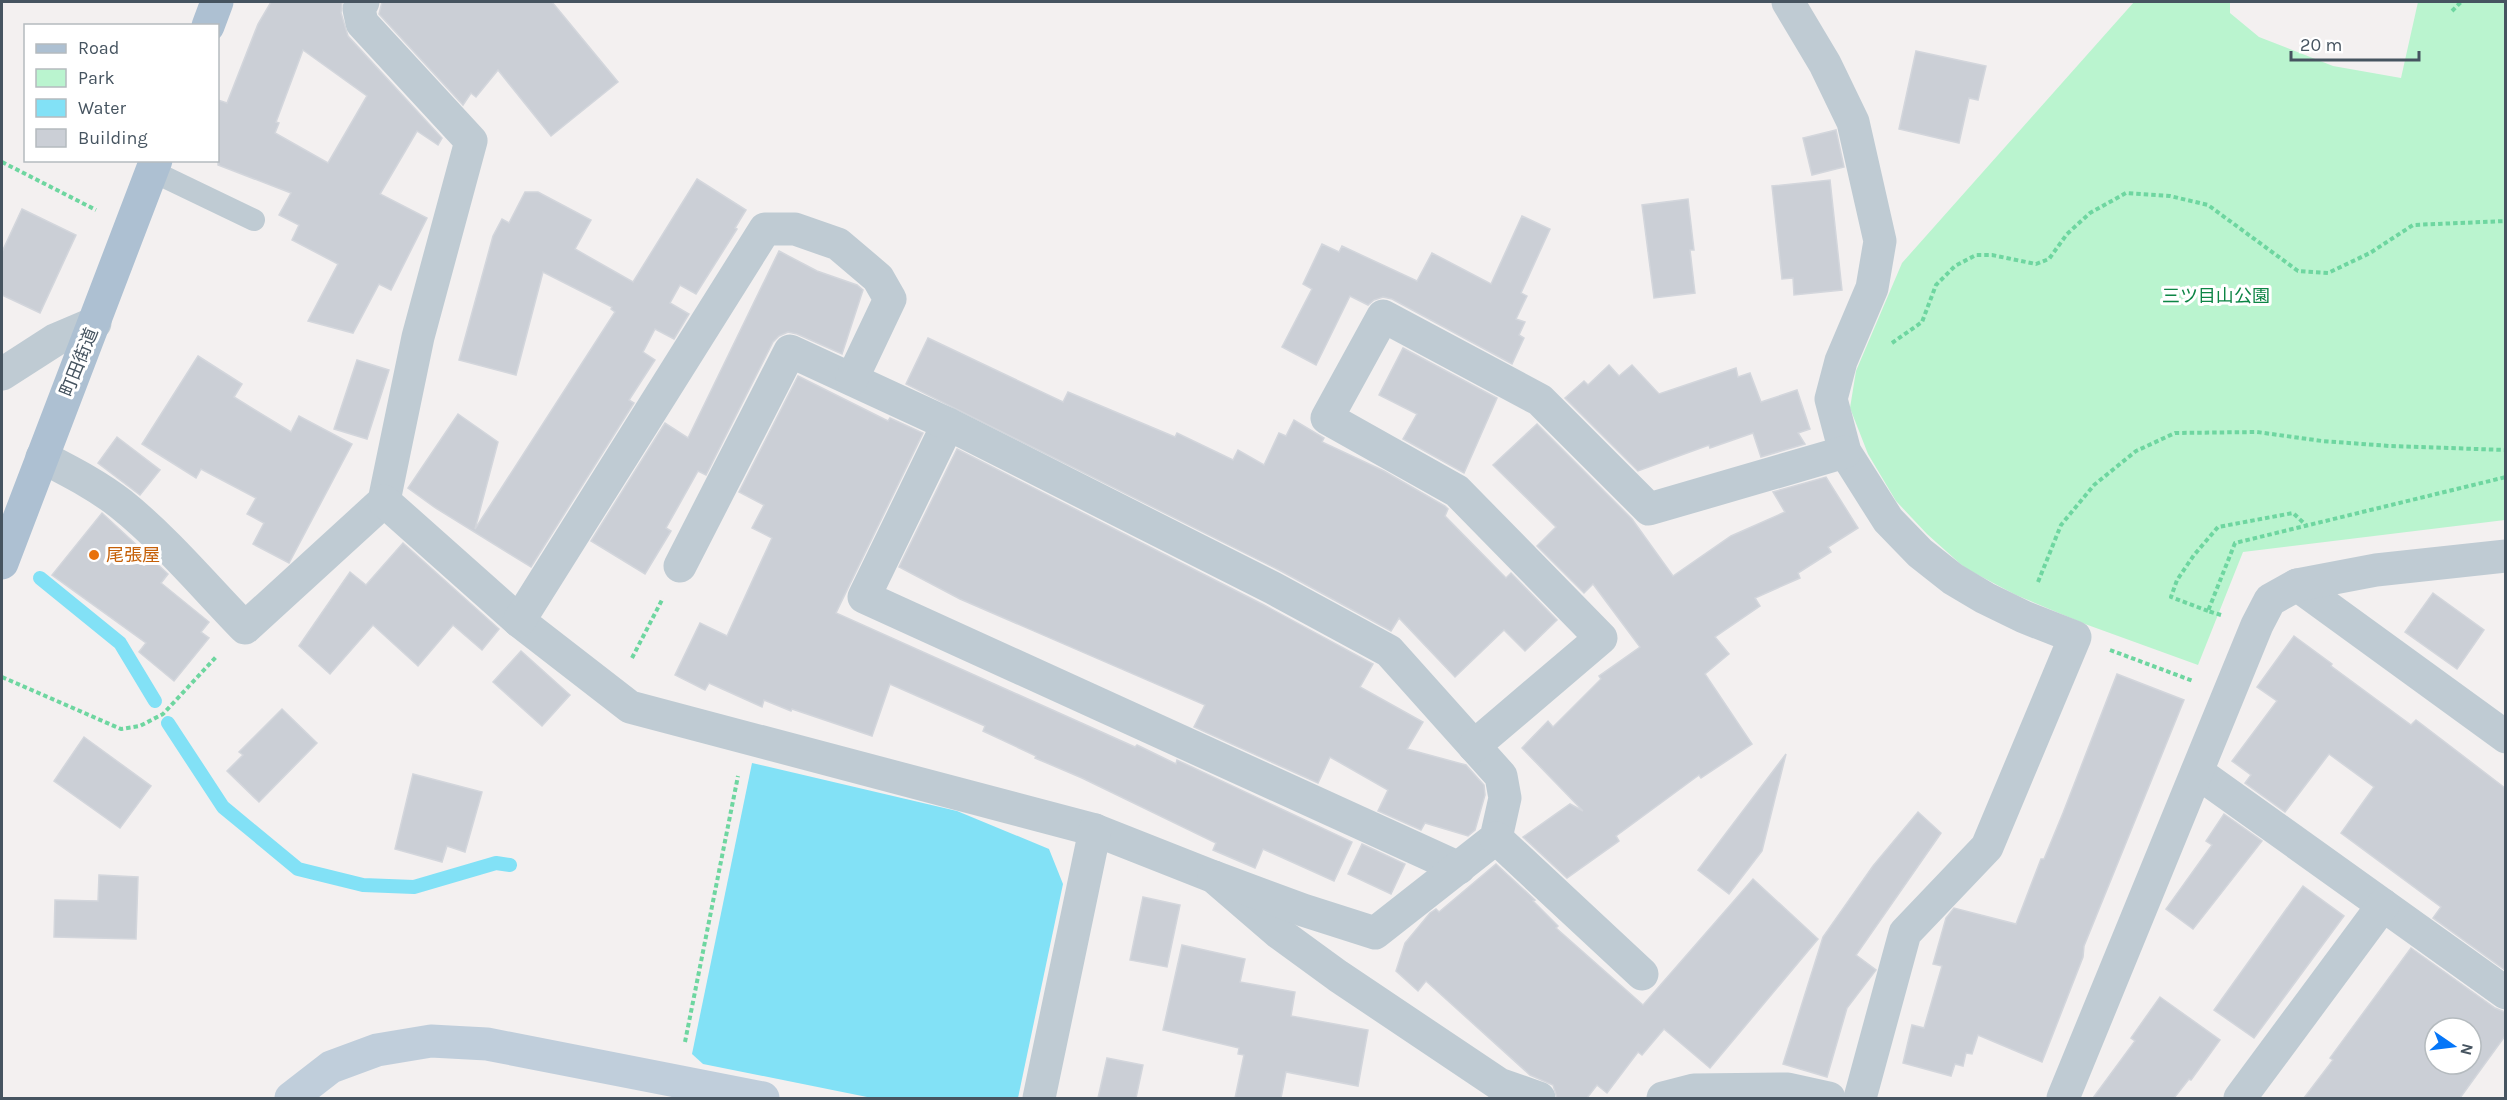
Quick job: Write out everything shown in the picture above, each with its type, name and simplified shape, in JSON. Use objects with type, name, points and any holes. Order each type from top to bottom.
[{"type":"main road","points":[[209,24],[217,2]]},
{"type":"main road","name":"町田街道","points":[[2,563],[154,166]]},
{"type":"street","points":[[42,457],[94,485],[121,504],[145,525],[245,628],[384,501],[418,337],[471,141],[362,23],[359,9],[363,2]]},
{"type":"street","points":[[1788,2],[1825,64],[1853,122],[1880,241],[1872,288],[1841,361],[1831,399],[1845,452],[1888,520],[1920,553],[1953,579],[2024,617],[2075,637],[1987,847],[1905,933],[1860,1098]]},
{"type":"street","points":[[519,621],[765,229],[795,229],[837,244],[878,278],[890,299],[852,379]]},
{"type":"street","points":[[1474,746],[1601,638],[1456,491],[1327,418],[1383,316],[1540,400],[1649,509],[1845,452]]},
{"type":"street","points":[[2,375],[55,340],[95,322]]},
{"type":"street","points":[[384,501],[519,621],[630,706],[1095,830],[1303,910],[1375,933],[1496,838],[1505,798],[1501,776],[1389,651],[1273,588],[948,424],[790,351],[680,566]]},
{"type":"street","points":[[948,424],[864,597],[1459,868]]},
{"type":"street","points":[[2063,1098],[2257,626],[2270,600],[2297,585],[2376,570],[2505,556]]},
{"type":"street","points":[[2297,585],[2505,737]]},
{"type":"street","points":[[2198,772],[2505,993]]},
{"type":"street","points":[[1039,1098],[1095,830]]},
{"type":"street","points":[[1496,838],[1642,974]]},
{"type":"street","points":[[1214,877],[1279,933],[1338,976],[1499,1084],[1539,1098]]},
{"type":"street","points":[[2240,1098],[2383,905]]},
{"type":"street","points":[[291,1098],[332,1067],[377,1050],[432,1041],[487,1044],[763,1098]]},
{"type":"street","points":[[1663,1098],[1694,1090],[1788,1089],[1829,1098]]},
{"type":"lane","points":[[154,166],[254,220]]},
{"type":"path","points":[[2452,11],[2460,2]]},
{"type":"path","points":[[2,162],[105,215]]},
{"type":"path","points":[[1841,361],[1882,351],[1922,322],[1936,285],[1956,266],[1976,255],[1992,255],[2036,264],[2049,259],[2067,234],[2090,213],[2126,193],[2170,196],[2208,205],[2298,271],[2328,273],[2370,253],[2413,225],[2505,221]]},
{"type":"path","points":[[2024,617],[2061,525],[2094,485],[2136,451],[2175,433],[2257,432],[2322,441],[2390,446],[2505,450]]},
{"type":"path","points":[[2208,611],[2235,543],[2505,477]]},
{"type":"path","points":[[2257,626],[2171,597],[2177,580],[2194,555],[2218,527],[2293,513],[2306,525]]},
{"type":"path","points":[[614,695],[680,566]]},
{"type":"path","points":[[2,677],[121,729],[140,726],[163,714],[188,685],[245,628]]},
{"type":"path","points":[[2075,637],[2201,684]]},
{"type":"path","points":[[677,1082],[745,737]]},
{"type":"green space","name":"三ツ目山公園","points":[[2134,2],[2230,2],[2230,13],[2259,37],[2333,66],[2401,78],[2418,2],[2505,2],[2505,520],[2243,552],[2198,665],[2085,624],[2016,595],[1965,568],[1927,534],[1896,501],[1868,454],[1850,408],[1856,371],[1902,263]]},
{"type":"water","points":[[752,763],[957,811],[1049,849],[1063,884],[1018,1098],[872,1098],[703,1064],[692,1054]]},
{"type":"building","points":[[271,2],[342,2],[341,13],[348,36],[442,138],[438,145],[417,131],[380,194],[427,218],[391,290],[379,284],[353,333],[308,321],[338,264],[292,240],[299,225],[279,215],[291,193],[218,165],[219,100],[227,103],[258,24]],"holes":[[[303,50],[367,96],[328,163],[275,133],[279,123],[276,122]]]},
{"type":"building","points":[[382,2],[552,2],[618,82],[551,136],[498,70],[476,97],[471,93],[463,105],[379,14]]},
{"type":"building","points":[[1916,51],[1986,66],[1978,100],[1969,98],[1959,143],[1899,129]]},
{"type":"building","points":[[1836,130],[1844,167],[1812,175],[1803,138]]},
{"type":"building","points":[[697,179],[746,210],[735,228],[737,229],[696,294],[680,285],[670,303],[689,314],[674,339],[655,329],[643,352],[655,360],[629,400],[634,403],[531,567],[434,507],[408,488],[458,414],[498,442],[475,529],[615,312],[611,309],[612,307],[543,272],[516,375],[459,360],[493,236],[502,219],[509,223],[525,192],[538,192],[591,220],[575,249],[633,282]]},
{"type":"building","points":[[1830,180],[1842,290],[1794,295],[1793,278],[1782,279],[1772,186]]},
{"type":"building","points":[[1688,199],[1694,250],[1690,250],[1695,293],[1654,298],[1642,205]]},
{"type":"building","points":[[22,209],[76,235],[40,313],[2,295],[2,252]]},
{"type":"building","points":[[1522,216],[1550,229],[1521,293],[1527,296],[1516,319],[1525,322],[1519,335],[1524,338],[1512,364],[1392,299],[1383,297],[1368,305],[1350,296],[1316,365],[1282,347],[1312,289],[1303,284],[1322,244],[1339,252],[1342,246],[1417,281],[1432,253],[1491,284]]},
{"type":"building","points":[[779,251],[817,271],[857,285],[863,290],[842,354],[788,332],[773,342],[706,475],[698,471],[666,528],[671,531],[645,574],[591,541],[665,423],[688,438]]},
{"type":"building","points":[[928,338],[1063,402],[1068,392],[1175,437],[1177,433],[1233,460],[1238,450],[1264,465],[1279,433],[1286,436],[1294,420],[1324,438],[1322,442],[1384,471],[1445,506],[1448,509],[1445,516],[1506,578],[1511,573],[1557,620],[1525,651],[1504,630],[1455,677],[1399,618],[1391,631],[1281,571],[906,384]]},
{"type":"building","points":[[1403,348],[1497,398],[1464,473],[1403,439],[1417,414],[1379,395]]},
{"type":"building","points":[[198,356],[242,384],[234,397],[291,432],[299,416],[352,444],[289,563],[253,544],[264,523],[247,514],[256,498],[201,469],[196,478],[142,444]]},
{"type":"building","points":[[357,360],[389,370],[367,439],[334,429]]},
{"type":"building","points":[[1609,365],[1619,376],[1632,365],[1659,394],[1736,368],[1738,377],[1750,373],[1761,402],[1797,390],[1810,429],[1798,433],[1805,444],[1761,457],[1753,433],[1710,448],[1709,445],[1638,471],[1565,398],[1584,381],[1588,385]]},
{"type":"building","points":[[798,376],[888,421],[890,418],[923,433],[836,613],[1135,747],[1137,745],[1176,764],[1177,760],[1352,842],[1334,881],[1263,849],[1255,868],[1213,850],[1216,843],[1082,778],[1035,758],[1036,756],[983,731],[985,726],[890,684],[872,736],[792,709],[791,711],[764,700],[762,707],[709,683],[705,690],[675,675],[700,623],[727,636],[772,538],[752,528],[764,505],[739,492]]},
{"type":"building","points":[[1537,424],[1632,519],[1673,576],[1731,536],[1785,512],[1773,492],[1826,477],[1858,528],[1828,547],[1831,552],[1798,573],[1800,578],[1755,598],[1760,606],[1715,637],[1729,654],[1705,674],[1752,744],[1701,778],[1699,775],[1616,836],[1619,841],[1567,878],[1523,837],[1570,804],[1583,811],[1522,748],[1548,721],[1553,727],[1601,679],[1599,676],[1640,647],[1593,584],[1584,593],[1537,546],[1556,527],[1493,465]]},
{"type":"building","points":[[117,437],[160,470],[140,495],[98,463]]},
{"type":"building","points":[[957,449],[1264,605],[1373,664],[1360,687],[1423,722],[1407,749],[1466,765],[1484,785],[1485,795],[1475,830],[1468,836],[1425,823],[1421,830],[1378,811],[1388,790],[1330,757],[1318,783],[1194,727],[1205,705],[960,599],[899,567]]},
{"type":"building","points":[[102,513],[168,574],[161,583],[209,622],[201,632],[209,638],[174,681],[139,652],[146,643],[52,575]]},
{"type":"building","points":[[403,543],[499,629],[482,650],[453,625],[418,666],[373,625],[330,674],[299,646],[350,572],[366,585]]},
{"type":"building","points":[[2433,593],[2484,630],[2457,669],[2405,632]]},
{"type":"building","points":[[2294,636],[2411,725],[2416,720],[2505,788],[2505,970],[2433,918],[2441,907],[2341,833],[2374,787],[2329,754],[2285,812],[2245,783],[2251,775],[2232,761],[2277,701],[2257,687]]},
{"type":"building","points":[[521,651],[570,695],[542,726],[493,682]]},
{"type":"building","points":[[2117,674],[2184,700],[2084,946],[2083,957],[2042,1062],[1978,1035],[1972,1054],[1966,1053],[1963,1066],[1955,1064],[1951,1076],[1903,1063],[1912,1025],[1924,1028],[1942,966],[1933,964],[1946,918],[1954,908],[2016,924],[2041,859],[2044,859],[2063,813]]},
{"type":"building","points":[[282,709],[317,743],[259,802],[227,771],[243,755],[239,752]]},
{"type":"building","points":[[84,737],[151,786],[120,828],[54,781]]},
{"type":"building","points":[[1786,754],[1762,851],[1729,894],[1698,870]]},
{"type":"building","points":[[413,774],[482,792],[465,852],[447,846],[442,862],[395,849]]},
{"type":"building","points":[[1918,812],[1941,833],[1856,955],[1876,970],[1847,1008],[1827,1077],[1783,1064],[1823,937],[1873,866]]},
{"type":"building","points":[[2224,814],[2262,841],[2193,929],[2166,909],[2212,845],[2206,841]]},
{"type":"building","points":[[1362,844],[1405,864],[1391,894],[1348,874]]},
{"type":"building","points":[[1496,864],[1535,900],[1533,901],[1558,926],[1556,928],[1643,1005],[1753,879],[1818,939],[1710,1068],[1664,1029],[1642,1055],[1638,1052],[1607,1093],[1597,1085],[1587,1098],[1557,1098],[1553,1085],[1530,1075],[1426,981],[1418,991],[1396,971],[1405,943],[1430,913],[1436,909],[1439,912]]},
{"type":"building","points":[[99,875],[138,877],[136,939],[54,937],[55,900],[98,901]]},
{"type":"building","points":[[2303,886],[2344,916],[2254,1038],[2214,1010]]},
{"type":"building","points":[[1143,897],[1180,905],[1167,967],[1130,960]]},
{"type":"building","points":[[1182,945],[1245,959],[1240,982],[1295,992],[1291,1016],[1368,1030],[1358,1086],[1286,1072],[1281,1098],[1235,1098],[1244,1055],[1238,1054],[1239,1048],[1163,1030]]},
{"type":"building","points":[[2411,948],[2495,1008],[2505,1012],[2505,1036],[2483,1066],[2483,1016],[2423,1016],[2423,1076],[2476,1076],[2460,1098],[2304,1098],[2333,1060],[2330,1058]]},
{"type":"building","points":[[2160,997],[2220,1040],[2191,1080],[2189,1079],[2174,1098],[2093,1098],[2135,1041],[2131,1038]]},
{"type":"building","points":[[1107,1058],[1143,1065],[1136,1098],[1098,1098]]},
{"type":"waterway","points":[[40,578],[120,643],[155,701]]},
{"type":"waterway","points":[[168,723],[223,807],[298,869],[363,885],[414,887],[496,863],[510,865]]},
{"type":"place","name":"尾張屋","points":[[94,555]]}]
